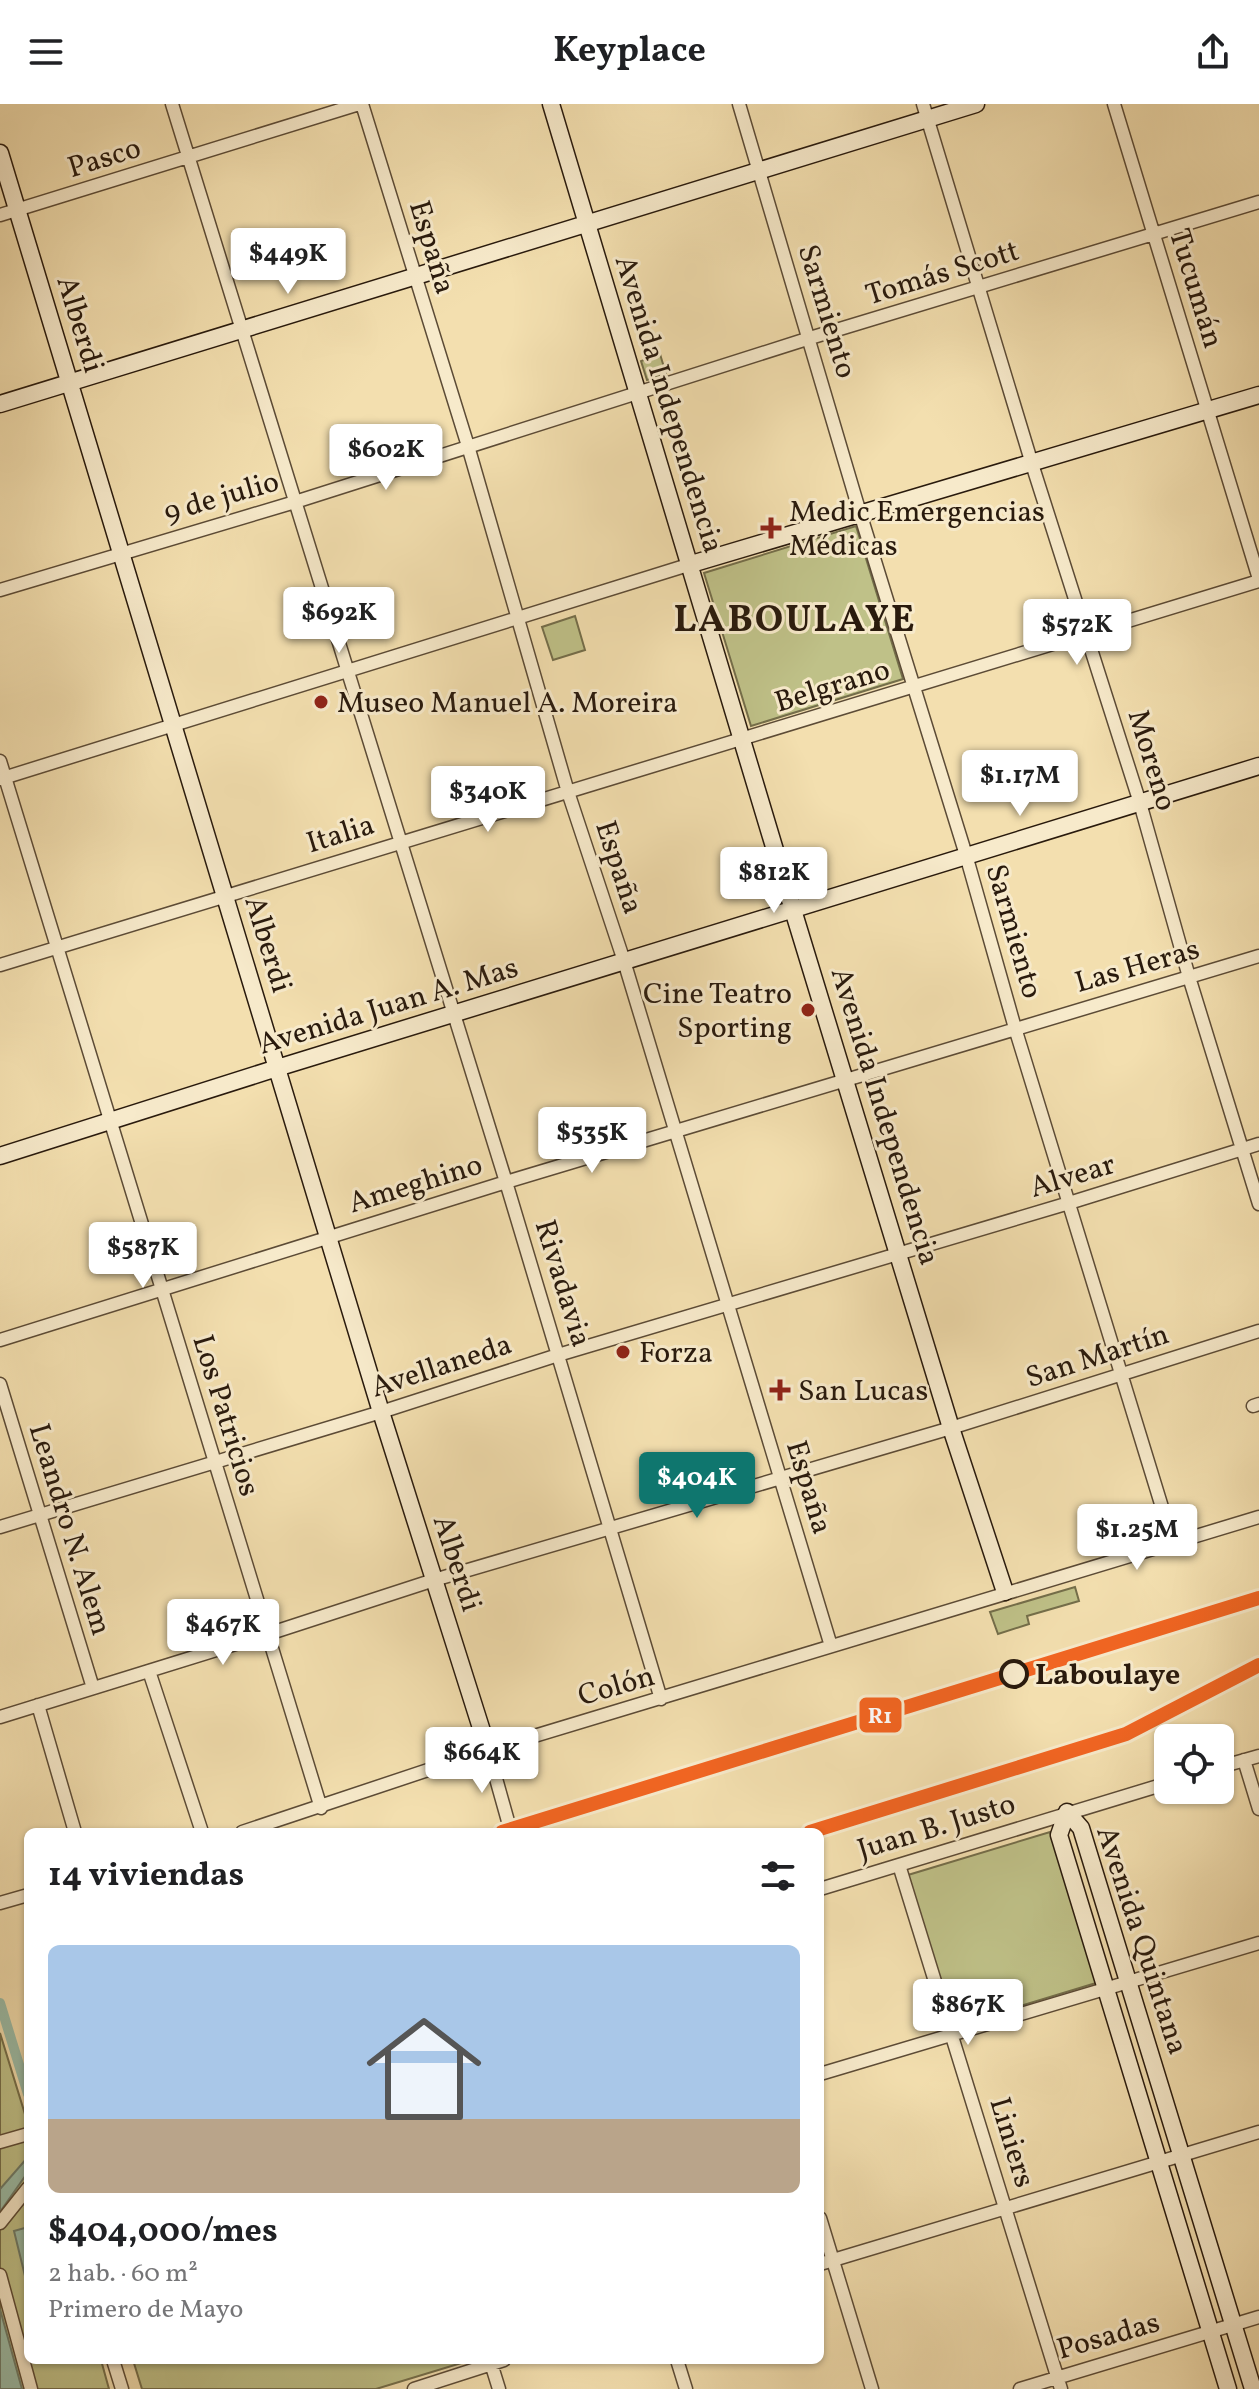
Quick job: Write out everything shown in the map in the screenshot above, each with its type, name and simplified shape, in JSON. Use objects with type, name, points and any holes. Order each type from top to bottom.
[{"type":"main road","name":"Avenida Independencia","points":[[551,104],[951,1428],[1005,1592]]},
{"type":"main road","points":[[0,404],[759,172],[925,112],[976,104]]},
{"type":"main road","name":"Alberdi","points":[[0,153],[381,1412],[488,1750]]},
{"type":"main road","points":[[688,565],[1259,395]]},
{"type":"main road","name":"Avenida Juan A. Mas","points":[[0,1156],[1259,766]]},
{"type":"main road","name":"Avenida Quintana","points":[[1228,2389],[1059,1835],[1067,1812],[1081,1828],[1253,2389]]},
{"type":"street","name":"Rivadavia","points":[[172,104],[240,331],[455,1015],[661,1699]]},
{"type":"street","name":"Pasco","points":[[0,215],[361,104]]},
{"type":"street","name":"España","points":[[361,104],[468,446],[568,792],[624,961],[831,1646]]},
{"type":"street","name":"Sarmiento","points":[[739,104],[860,513],[966,855],[1015,1028],[1173,1543]]},
{"type":"street","name":"Tucumán","points":[[1114,104],[1259,580]]},
{"type":"street","name":"Moreno","points":[[925,112],[1032,464],[1140,803],[1189,977],[1259,1204]]},
{"type":"street","name":"Tomás Scott","points":[[640,392],[1259,202]]},
{"type":"street","name":"9 de julio","points":[[0,590],[295,502],[640,392]]},
{"type":"street","points":[[2,778],[688,565]]},
{"type":"street","name":"Belgrano","points":[[742,739],[1259,580]]},
{"type":"street","name":"Italia","points":[[0,965],[742,739]]},
{"type":"street","name":"Los Patricios","points":[[0,761],[2,778],[321,1808]]},
{"type":"street","name":"Las Heras","points":[[846,1080],[1259,956]]},
{"type":"street","name":"Ameghino","points":[[0,1340],[328,1236],[846,1080]]},
{"type":"street","name":"Alvear","points":[[899,1253],[1259,1144]]},
{"type":"street","name":"Avellaneda","points":[[0,1527],[899,1253]]},
{"type":"street","name":"San Martín","points":[[0,1717],[434,1580],[951,1428],[1259,1331]]},
{"type":"street","name":"Leandro N. Alem","points":[[0,1384],[93,1688]]},
{"type":"street","name":"Colón","points":[[255,1828],[488,1750],[1259,1517]]},
{"type":"street","points":[[149,1671],[201,1828]]},
{"type":"street","points":[[38,1705],[74,1828]]},
{"type":"street","points":[[488,1750],[510,1828]]},
{"type":"street","points":[[1234,1763],[1259,1756]]},
{"type":"street","points":[[1244,1760],[1259,1809]]},
{"type":"street","name":"Juan B. Justo","points":[[824,1888],[1154,1787]]},
{"type":"street","name":"Liniers","points":[[899,1865],[1059,2383]]},
{"type":"street","points":[[0,1903],[24,1896]]},
{"type":"street","points":[[824,2073],[1259,1943]]},
{"type":"street","points":[[824,2263],[1259,2132]]},
{"type":"street","points":[[0,2142],[24,2135]]},
{"type":"street","points":[[0,2223],[24,2193]]},
{"type":"street","points":[[824,2231],[872,2389]]},
{"type":"street","points":[[0,2275],[24,2363]]},
{"type":"street","name":"Posadas","points":[[1020,2389],[1059,2383],[1259,2317]]},
{"type":"street","points":[[24,2364],[31,2389]]},
{"type":"street","points":[[114,2364],[122,2389]]},
{"type":"street","points":[[414,2389],[484,2364]]},
{"type":"street","points":[[491,2364],[499,2389]]},
{"type":"street","points":[[678,2364],[686,2389]]},
{"type":"green space","points":[[660,354],[666,374],[647,380],[641,361]]},
{"type":"green space","points":[[856,526],[903,679],[751,726],[704,573]]},
{"type":"green space","points":[[575,616],[585,650],[553,660],[542,627]]},
{"type":"green space","points":[[1075,1587],[1079,1601],[1027,1616],[1029,1624],[998,1634],[990,1612]]},
{"type":"green space","points":[[1050,1832],[1096,1983],[954,2026],[908,1875]]},
{"type":"green space","points":[[0,2033],[24,2111],[24,2364],[102,2364],[109,2389],[0,2389]]},
{"type":"green space","points":[[134,2364],[458,2364],[376,2389],[142,2389]]},
{"type":"shaded area","points":[[24,2162],[24,2178],[0,2212],[0,2189]]},
{"type":"shaded area","points":[[24,2228],[24,2272],[14,2231]]},
{"type":"shaded area","points":[[0,2309],[22,2389],[0,2389]]},
{"type":"waterway","points":[[0,2003],[24,2081]]},
{"type":"transit line","name":"R1","points":[[515,1828],[1259,1598]]},
{"type":"transit line","name":"R1","points":[[823,1828],[1126,1734],[1259,1665]]},
{"type":"place","name":"Medic Emergencias Médicas","points":[[771,528]]},
{"type":"place","name":"Museo Manuel A. Moreira","points":[[321,702]]},
{"type":"place","name":"Cine Teatro Sporting","points":[[808,1010]]},
{"type":"place","name":"Forza","points":[[623,1352]]},
{"type":"place","name":"San Lucas","points":[[780,1390]]},
{"type":"place","name":"Laboulaye","points":[[1014,1674]]},
{"type":"district","name":"LABOULAYE","points":[[795,618]]}]
